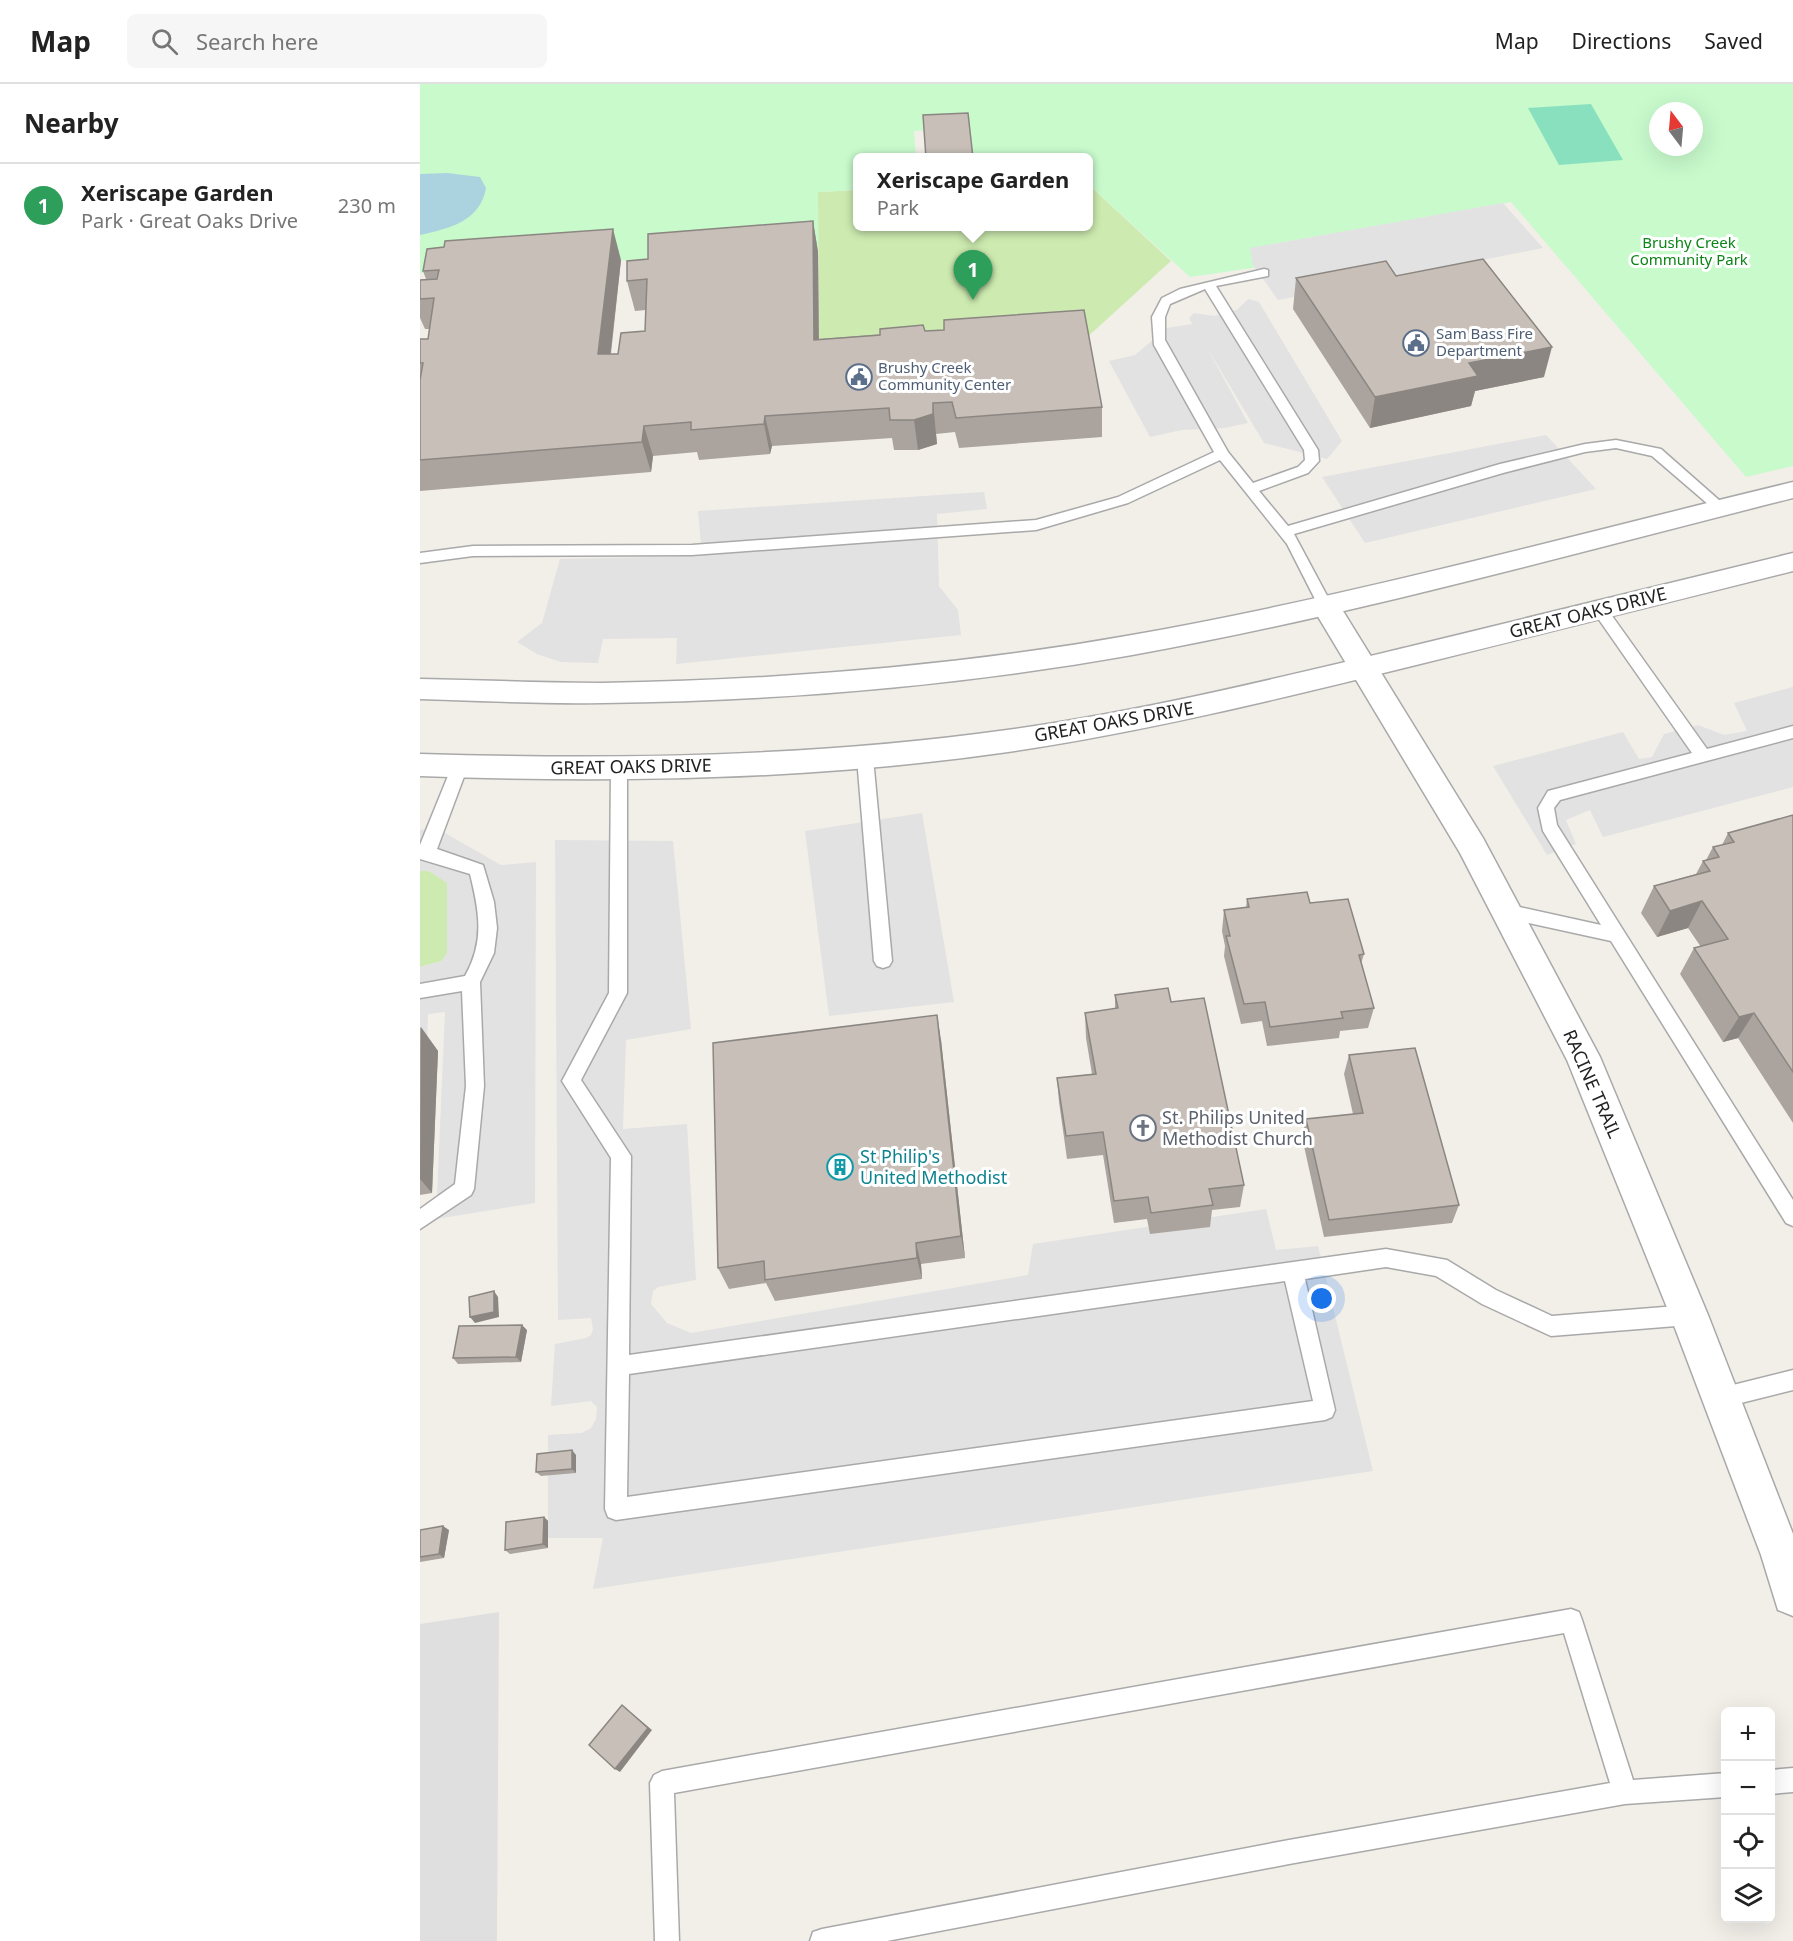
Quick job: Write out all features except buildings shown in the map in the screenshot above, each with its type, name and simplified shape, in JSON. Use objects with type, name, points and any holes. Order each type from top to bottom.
[{"type":"street","points":[[420,689],[601,693],[777,686],[952,671],[1131,645],[1325,605],[1793,490]]},
{"type":"street","name":"GREAT OAKS DRIVE","points":[[420,765],[684,768],[865,758],[1007,741],[1143,718],[1363,668],[1793,562]]},
{"type":"street","name":"RACINE TRAIL","points":[[1325,605],[1472,846],[1583,1057],[1689,1315],[1781,1555],[1793,1595]]},
{"type":"lane","points":[[1264,273],[1209,285],[1167,300],[1159,313],[1156,330],[1160,345],[1222,454],[1286,531],[1325,605]]},
{"type":"lane","points":[[1209,285],[1311,450],[1312,461],[1303,470],[1251,489]]},
{"type":"lane","points":[[1286,531],[1500,469],[1585,448],[1616,444],[1656,452],[1721,508]]},
{"type":"lane","points":[[420,558],[473,551],[692,550],[1035,525],[1123,500],[1222,454]]},
{"type":"lane","points":[[1600,610],[1703,756]]},
{"type":"lane","points":[[1793,732],[1554,795],[1546,808],[1549,826],[1793,1217]]},
{"type":"lane","points":[[865,758],[883,961]]},
{"type":"lane","points":[[420,1220],[464,1189],[475,1086],[471,982],[485,959],[490,919],[477,870],[423,852],[460,766]]},
{"type":"lane","points":[[619,768],[618,993],[571,1081],[621,1156],[615,1509],[1325,1410],[1293,1272]]},
{"type":"lane","points":[[1506,911],[1617,935]]},
{"type":"lane","points":[[420,991],[471,982]]},
{"type":"lane","points":[[619,1366],[1386,1258],[1440,1267],[1489,1297],[1551,1326],[1689,1315]]},
{"type":"lane","points":[[1721,1398],[1793,1380]]},
{"type":"lane","points":[[667,1941],[662,1783],[1571,1620],[1625,1792]]},
{"type":"lane","points":[[1775,1782],[1793,1780]]},
{"type":"lane","points":[[822,1941],[1289,1852],[1625,1792],[1721,1785]]},
{"type":"shaded area","points":[[1503,203],[1543,248],[1278,300],[1253,265],[1250,248]]},
{"type":"shaded area","points":[[1248,299],[1259,302],[1342,441],[1327,459],[1264,443],[1206,346],[1248,423],[1224,428],[1182,430],[1150,437],[1109,361],[1135,355],[1167,328],[1192,324],[1189,318],[1194,313],[1214,316],[1237,310]]},
{"type":"shaded area","points":[[1546,435],[1596,489],[1365,543],[1322,477]]},
{"type":"shaded area","points":[[984,492],[987,509],[937,514],[939,586],[958,610],[961,635],[676,664],[677,638],[603,639],[598,663],[561,662],[537,654],[517,642],[542,623],[560,559],[702,556],[698,511]]},
{"type":"shaded area","points":[[1793,687],[1793,787],[1603,837],[1590,810],[1566,820],[1576,844],[1547,855],[1493,766],[1623,732],[1639,759],[1652,757],[1664,734],[1698,725],[1724,735],[1747,731],[1734,703]]},
{"type":"shaded area","points":[[922,813],[954,1002],[829,1016],[805,831]]},
{"type":"shaded area","points":[[436,828],[501,865],[536,862],[535,1203],[436,1219],[445,1012],[428,1014],[427,1045],[420,1046],[420,967],[442,961],[447,953],[447,883],[429,871],[420,871],[420,830]]},
{"type":"shaded area","points":[[555,840],[673,841],[691,1029],[626,1040],[623,1129],[687,1124],[696,1280],[658,1287],[653,1291],[651,1304],[667,1323],[691,1333],[1028,1275],[1033,1244],[1266,1209],[1276,1250],[1318,1246],[1373,1471],[593,1589],[603,1538],[548,1538],[548,1435],[582,1433],[591,1428],[596,1419],[597,1407],[591,1401],[551,1406],[555,1344],[586,1338],[591,1335],[593,1329],[591,1318],[558,1320]]},
{"type":"shaded area","points":[[499,1612],[497,1941],[420,1941],[420,1624]]},
{"type":"green space","name":"Brushy Creek Community Park","points":[[420,84],[1793,84],[1793,466],[1746,477],[1511,202],[1256,247],[1259,267],[1190,277],[1093,189],[1093,153],[968,153],[963,128],[914,131],[916,153],[853,153],[853,190],[818,192],[818,252],[656,264],[621,260],[420,273]]},
{"type":"green space","points":[[1591,104],[1623,160],[1559,165],[1528,108]]},
{"type":"green space","points":[[1093,189],[1171,261],[1084,340],[819,370],[818,192],[853,190],[853,231],[1093,231]]},
{"type":"green space","points":[[420,871],[429,871],[447,882],[447,953],[442,961],[420,967]]},
{"type":"water","points":[[447,173],[480,177],[486,188],[483,199],[471,216],[453,226],[420,235],[420,174]]},
{"type":"place","name":"Xeriscape Garden","points":[[973,300]]},
{"type":"place","name":"Sam Bass Fire Department","points":[[1416,343]]},
{"type":"place","name":"Brushy Creek Community Center","points":[[859,377]]},
{"type":"place","name":"St. Philips United Methodist Church","points":[[1143,1128]]},
{"type":"place","name":"St Philip's United Methodist","points":[[840,1167]]}]
